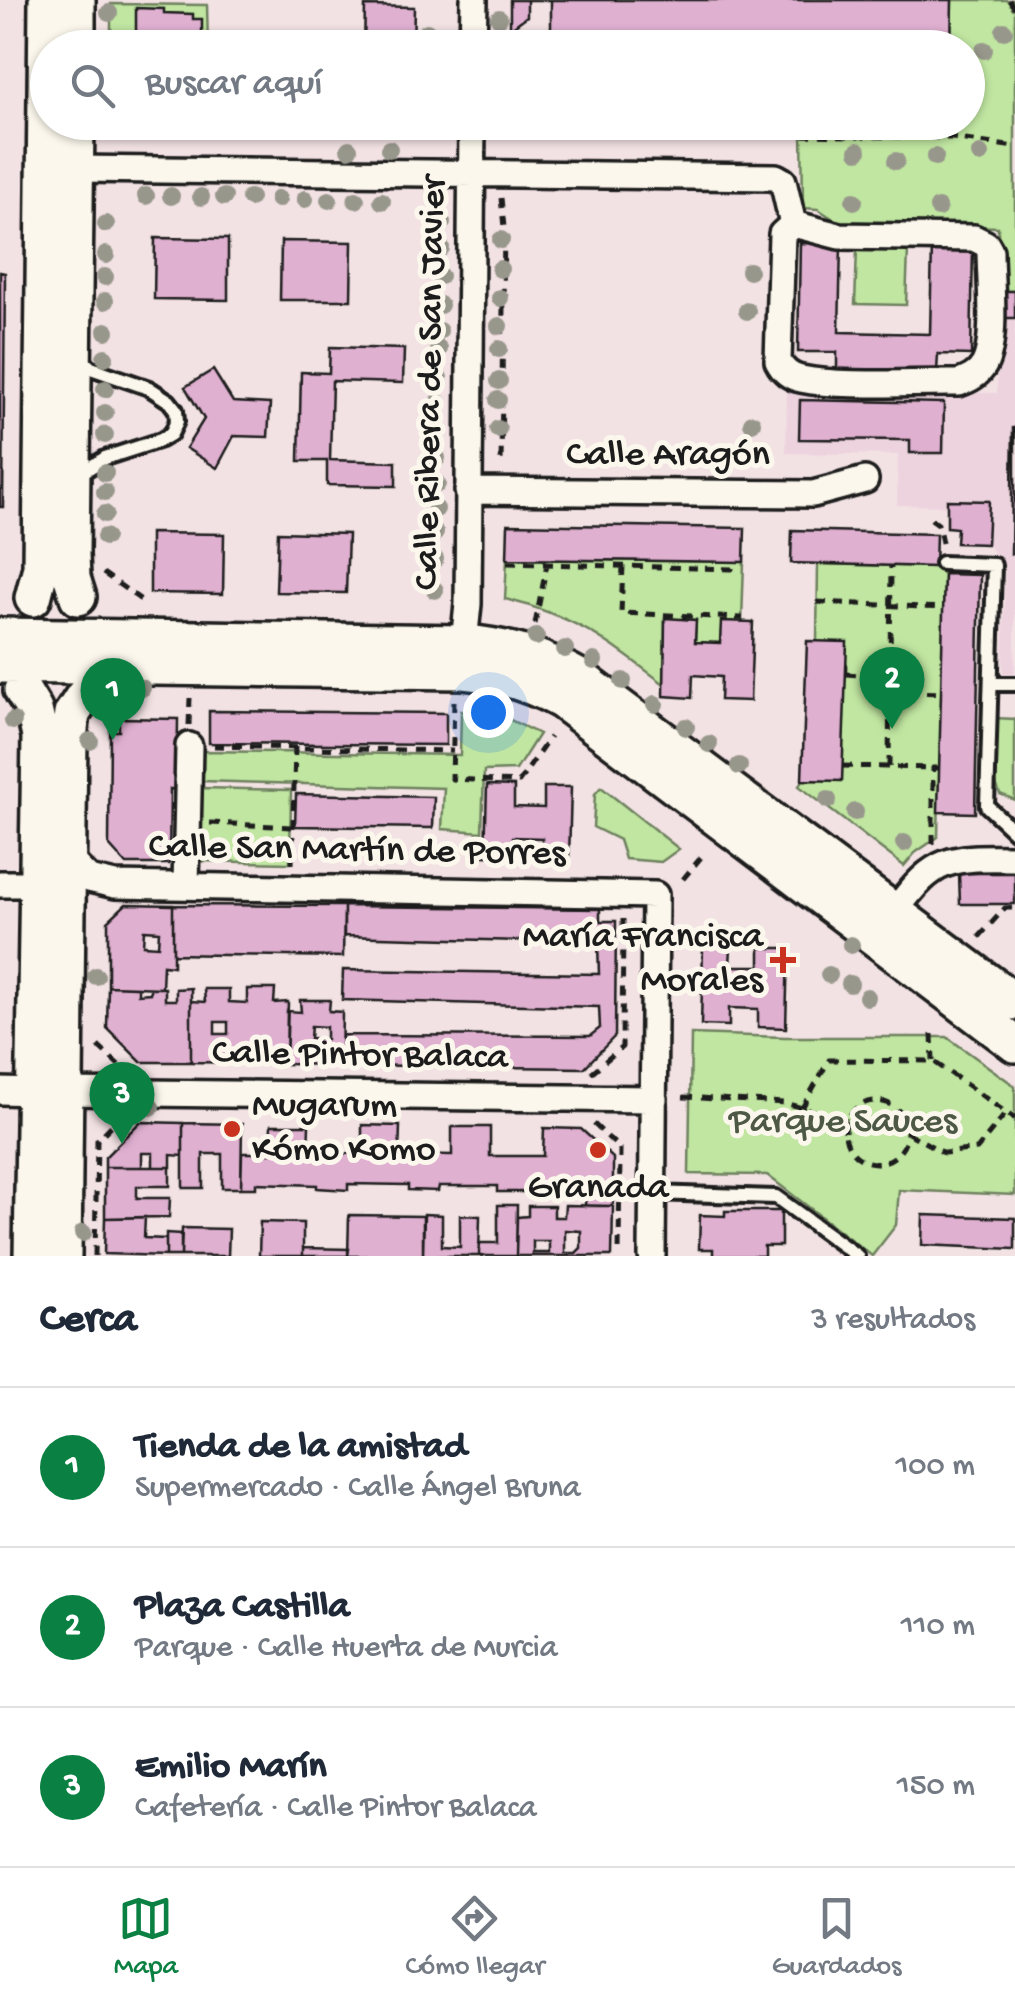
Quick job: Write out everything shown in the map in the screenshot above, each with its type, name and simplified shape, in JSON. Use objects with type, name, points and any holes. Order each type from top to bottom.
[{"type":"main road","points":[[48,0],[48,30]]},
{"type":"main road","points":[[77,0],[77,30]]},
{"type":"main road","points":[[33,598],[41,567],[46,140]]},
{"type":"main road","points":[[76,140],[72,578],[78,597]]},
{"type":"main road","points":[[32,1256],[33,1092],[40,736],[34,710],[6,659],[11,617],[33,598],[56,593],[78,597],[100,613],[110,653],[99,684],[76,705],[71,722],[68,858],[33,1092],[64,1256]]},
{"type":"main road","points":[[6,659],[464,643],[526,653],[555,663],[582,679],[1015,1002]]},
{"type":"main road","points":[[110,653],[462,671],[490,674],[539,688],[562,701],[1015,1044]]},
{"type":"main road","points":[[6,659],[36,699],[52,703],[84,696]]},
{"type":"street","points":[[473,30],[474,0]]},
{"type":"street","name":"Calle Ribera de San Javier","points":[[464,643],[468,604],[472,140]]},
{"type":"street","points":[[76,169],[776,178],[783,181],[788,194],[793,224]]},
{"type":"street","points":[[793,224],[839,236],[974,238],[986,244],[990,251],[990,334],[983,368],[972,379],[959,383],[834,382],[799,379],[784,371],[778,360],[779,254],[782,234],[793,224]]},
{"type":"street","name":"Calle Aragón","points":[[468,491],[813,494],[865,480]]},
{"type":"street","points":[[186,886],[189,746]]},
{"type":"street","points":[[896,910],[911,889],[938,864],[1014,849]]},
{"type":"street","name":"Calle San Martín de Porres","points":[[68,858],[89,878],[102,882],[655,895],[654,1099]]},
{"type":"street","points":[[0,884],[37,884]]},
{"type":"street","name":"Calle Pintor Balaca","points":[[33,1092],[654,1099]]},
{"type":"street","points":[[652,1256],[654,1099]]},
{"type":"lane","points":[[72,479],[104,458],[171,434],[177,421],[176,410],[169,401],[149,388],[92,368],[73,353]]},
{"type":"lane","points":[[942,563],[994,565],[987,806],[1014,849]]},
{"type":"lane","points":[[990,684],[1015,684]]},
{"type":"lane","points":[[653,1193],[776,1198],[857,1256]]},
{"type":"path","points":[[1009,0],[1015,9]]},
{"type":"path","points":[[966,140],[1015,147]]},
{"type":"path","points":[[498,474],[502,465],[501,198]]},
{"type":"path","points":[[931,519],[938,524],[944,539],[942,563]]},
{"type":"path","points":[[507,563],[732,569],[732,562]]},
{"type":"path","points":[[535,624],[547,564]]},
{"type":"path","points":[[622,566],[622,613],[742,618]]},
{"type":"path","points":[[889,768],[891,566]]},
{"type":"path","points":[[104,568],[103,575],[141,600]]},
{"type":"path","points":[[817,602],[943,608]]},
{"type":"path","points":[[846,674],[890,677]]},
{"type":"path","points":[[890,691],[941,692]]},
{"type":"path","points":[[454,702],[452,779],[518,782],[550,737]]},
{"type":"path","points":[[189,746],[453,751]]},
{"type":"path","points":[[292,869],[294,748]]},
{"type":"path","points":[[842,766],[936,768],[932,840],[938,864]]},
{"type":"path","points":[[187,822],[293,827]]},
{"type":"path","points":[[683,878],[703,855]]},
{"type":"path","points":[[622,1047],[624,906]]},
{"type":"path","points":[[976,940],[1005,908],[1015,908]]},
{"type":"path","points":[[932,1034],[932,1060]]},
{"type":"path","points":[[98,1046],[122,1067]]},
{"type":"path","points":[[802,1108],[829,1060],[932,1060],[1015,1119]]},
{"type":"path","points":[[683,1097],[785,1102],[846,1121]]},
{"type":"path","points":[[879,1101],[898,1110],[908,1133],[898,1156],[888,1162],[867,1163],[846,1143],[846,1121],[861,1105],[879,1101]]},
{"type":"path","points":[[908,1133],[944,1153],[978,1149],[1006,1113]]},
{"type":"path","points":[[96,1256],[97,1140],[120,1117]]},
{"type":"path","points":[[619,1256],[620,1149]]},
{"type":"shaded area","points":[[998,291],[1015,291],[1015,673],[1003,673],[1005,568],[987,544],[956,543],[957,528],[947,527],[947,506],[897,505],[898,455],[786,453],[787,390],[997,393]]},
{"type":"green space","points":[[952,0],[1015,0],[1015,291],[998,291],[998,227],[838,222],[818,209],[803,208],[802,140],[985,140],[985,30],[951,30]]},
{"type":"green space","points":[[111,4],[207,5],[208,30],[111,30]]},
{"type":"green space","points":[[857,249],[908,250],[906,305],[855,304]]},
{"type":"green space","points":[[507,559],[744,562],[742,622],[722,621],[720,643],[695,642],[696,620],[665,619],[664,684],[572,622],[505,599]]},
{"type":"green space","points":[[818,564],[935,567],[944,574],[938,837],[904,866],[799,786],[802,780],[842,780],[817,641]]},
{"type":"green space","points":[[461,711],[504,717],[539,734],[516,770],[484,771],[482,832],[442,829],[444,788],[202,781],[203,751],[460,755]]},
{"type":"green space","points":[[994,718],[1015,719],[1015,800],[1000,794],[994,778]]},
{"type":"green space","points":[[601,787],[679,849],[661,862],[625,859],[619,840],[593,827],[595,794]]},
{"type":"green space","points":[[202,788],[291,790],[290,863],[201,861]]},
{"type":"green space","name":"Parque Sauces","points":[[691,1034],[947,1037],[1015,1086],[1015,1195],[899,1190],[896,1225],[872,1256],[767,1175],[689,1174]]},
{"type":"building","points":[[510,0],[952,0],[951,30],[510,30]]},
{"type":"building","points":[[527,0],[551,0],[551,30],[511,30],[527,16]]},
{"type":"building","points":[[365,6],[414,7],[413,30],[364,30]]},
{"type":"building","points":[[136,8],[164,9],[164,13],[193,14],[193,19],[202,19],[202,30],[136,30]]},
{"type":"building","points":[[155,238],[228,239],[228,300],[154,299]]},
{"type":"building","points":[[281,241],[352,242],[351,300],[280,300]]},
{"type":"building","points":[[800,243],[841,244],[839,332],[930,334],[932,246],[973,247],[971,355],[938,354],[937,372],[837,369],[837,352],[798,352]]},
{"type":"building","points":[[0,272],[5,273],[3,507],[0,507]]},
{"type":"building","points":[[1005,291],[1015,291],[1015,318],[1005,318]]},
{"type":"building","points":[[330,347],[404,349],[403,383],[332,381],[330,460],[396,462],[396,486],[327,485],[327,461],[299,461],[301,372],[329,373]]},
{"type":"building","points":[[213,370],[233,402],[270,404],[268,437],[234,436],[217,468],[186,448],[204,419],[185,387]]},
{"type":"building","points":[[800,400],[944,403],[943,453],[910,453],[910,440],[799,439]]},
{"type":"building","points":[[1013,428],[1015,554],[1011,554]]},
{"type":"building","points":[[947,500],[989,501],[987,544],[956,543],[957,528],[947,527]]},
{"type":"building","points":[[508,524],[745,528],[744,562],[507,559]]},
{"type":"building","points":[[792,530],[936,534],[935,567],[791,563]]},
{"type":"building","points":[[278,532],[348,534],[346,593],[276,592]]},
{"type":"building","points":[[150,533],[224,534],[223,594],[150,593]]},
{"type":"building","points":[[944,574],[980,575],[975,813],[938,812]]},
{"type":"building","points":[[665,618],[696,620],[695,642],[720,643],[721,621],[753,622],[750,701],[720,700],[721,677],[693,675],[692,698],[664,696]]},
{"type":"building","points":[[807,641],[847,642],[842,781],[802,780]]},
{"type":"building","points":[[209,711],[446,713],[446,745],[209,743]]},
{"type":"building","points":[[119,718],[178,719],[177,790],[170,789],[169,864],[126,864],[109,845],[110,731],[119,731]]},
{"type":"building","points":[[487,785],[514,786],[514,807],[544,808],[544,787],[571,787],[569,859],[542,858],[542,838],[513,837],[513,857],[485,856]]},
{"type":"building","points":[[296,794],[434,797],[433,828],[295,826]]},
{"type":"building","points":[[959,873],[1015,873],[1015,904],[960,904]]},
{"type":"building","points":[[126,904],[173,905],[173,966],[163,965],[162,988],[108,986],[108,921]],"holes":[[[144,930],[159,931],[158,946],[143,945]]]},
{"type":"building","points":[[173,905],[344,906],[343,957],[173,954]]},
{"type":"building","points":[[344,906],[600,909],[600,921],[616,921],[615,1036],[584,1068],[341,1065],[342,1035],[590,1036],[600,1028],[599,1007],[342,1000],[343,970],[599,974],[598,943],[344,936]]},
{"type":"building","points":[[703,946],[731,947],[730,966],[760,966],[760,948],[788,948],[786,1028],[758,1027],[758,1009],[729,1008],[729,1026],[701,1025]]},
{"type":"building","points":[[108,986],[138,987],[138,994],[150,993],[150,988],[165,988],[165,1000],[176,1000],[176,989],[191,988],[191,1062],[141,1062],[107,1028]]},
{"type":"building","points":[[204,989],[229,989],[229,1002],[247,1003],[247,989],[275,989],[274,1003],[288,1002],[286,1064],[191,1062],[191,1001],[205,1002]],"holes":[[[215,1022],[228,1022],[228,1034],[215,1034]]]},
{"type":"building","points":[[300,1000],[330,1000],[329,1011],[342,1012],[341,1065],[286,1064],[287,1011],[301,1012]],"holes":[[[311,1026],[326,1027],[326,1039],[310,1038]]]},
{"type":"building","points":[[140,1122],[183,1123],[183,1156],[171,1155],[171,1167],[153,1167],[153,1153],[142,1153],[142,1167],[105,1167],[105,1157]]},
{"type":"building","points":[[183,1123],[242,1124],[241,1188],[222,1188],[222,1154],[203,1154],[203,1188],[183,1188]]},
{"type":"building","points":[[271,1125],[309,1125],[308,1153],[362,1154],[362,1125],[400,1126],[399,1154],[452,1155],[452,1127],[490,1127],[490,1156],[543,1156],[544,1128],[581,1129],[613,1158],[613,1206],[585,1206],[586,1185],[551,1185],[550,1191],[544,1192],[497,1192],[497,1186],[439,1186],[438,1191],[408,1190],[408,1185],[348,1184],[348,1190],[256,1183],[256,1188],[241,1188],[242,1153],[270,1153]]},
{"type":"building","points":[[105,1167],[170,1167],[170,1186],[137,1186],[137,1198],[170,1198],[169,1217],[105,1218]]},
{"type":"building","points":[[498,1205],[517,1205],[516,1256],[479,1256],[480,1243],[498,1243]]},
{"type":"building","points":[[565,1205],[613,1206],[612,1256],[516,1256],[517,1217],[528,1216],[528,1206],[554,1206],[554,1217],[564,1217]],"holes":[[[565,1230],[581,1231],[581,1248],[576,1253],[565,1253]],[[533,1241],[549,1241],[549,1253],[533,1253]]]},
{"type":"building","points":[[725,1211],[781,1211],[781,1246],[764,1246],[764,1256],[713,1256],[713,1249],[699,1249],[700,1215],[725,1216]]},
{"type":"building","points":[[424,1214],[442,1215],[442,1246],[460,1247],[460,1215],[480,1216],[479,1256],[423,1256]]},
{"type":"building","points":[[349,1215],[423,1216],[423,1256],[348,1256]]},
{"type":"building","points":[[923,1215],[1015,1218],[1015,1249],[922,1245]]},
{"type":"building","points":[[145,1217],[144,1238],[166,1239],[166,1256],[104,1254],[105,1218]]},
{"type":"building","points":[[260,1222],[303,1223],[303,1256],[259,1256]]},
{"type":"building","points":[[182,1228],[229,1229],[228,1256],[181,1256]]},
{"type":"building","points":[[166,1233],[181,1234],[181,1256],[166,1256]]},
{"type":"building","points":[[303,1248],[349,1249],[348,1256],[303,1256]]},
{"type":"place","name":"Plaza Castilla","points":[[892,729]]},
{"type":"place","name":"Tienda de la amistad","points":[[113,740]]},
{"type":"place","name":"María Francisca Morales","points":[[783,960]]},
{"type":"place","name":"Mugarum Kómo Komo","points":[[232,1129]]},
{"type":"place","name":"Emilio Marín","points":[[122,1144]]},
{"type":"place","name":"Granada","points":[[598,1150]]}]
